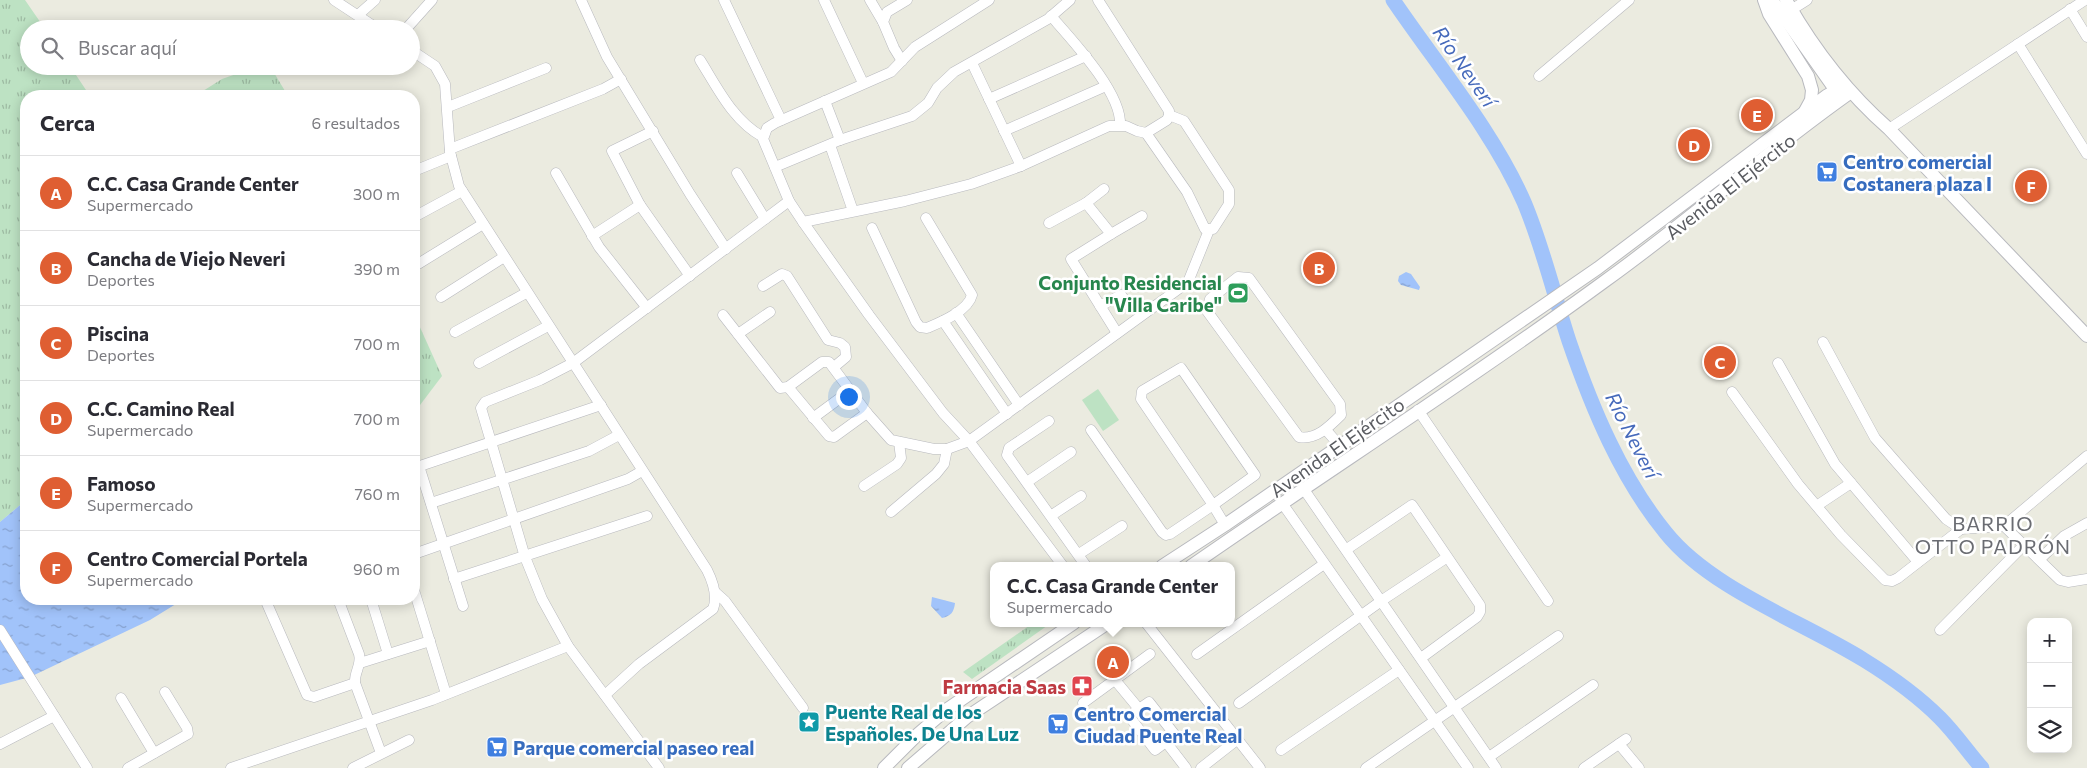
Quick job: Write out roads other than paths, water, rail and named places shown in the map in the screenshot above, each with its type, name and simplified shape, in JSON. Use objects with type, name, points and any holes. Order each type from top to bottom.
[{"type":"street","points":[[334,0],[365,20]]},
{"type":"street","points":[[358,15],[375,0]]},
{"type":"street","points":[[414,20],[432,0]]},
{"type":"street","points":[[581,0],[607,57],[690,194],[726,249]]},
{"type":"street","points":[[724,0],[781,120]]},
{"type":"street","points":[[824,0],[863,83]]},
{"type":"street","points":[[870,0],[902,61]]},
{"type":"street","points":[[883,22],[887,12],[907,0]]},
{"type":"street","points":[[763,137],[767,128],[781,120],[891,72],[915,47],[989,0]]},
{"type":"street","points":[[775,167],[840,140],[912,116],[928,103],[936,88],[948,77],[1051,16],[1070,0]]},
{"type":"street","points":[[723,315],[780,388],[788,387],[822,362],[829,362],[884,434],[891,440],[934,449],[947,449],[969,441],[1188,282],[1209,230],[1218,222],[1229,204],[1230,194],[1184,121],[1170,115],[1098,0]]},
{"type":"street","points":[[1539,76],[1629,0]]},
{"type":"street","points":[[1764,0],[1769,14],[1808,76],[1812,90],[1811,100],[1805,112]]},
{"type":"street","points":[[1772,0],[1843,91],[1889,129],[2087,336]]},
{"type":"street","points":[[1807,0],[1788,5],[1843,91]]},
{"type":"street","points":[[1889,129],[2085,0]]},
{"type":"street","points":[[2070,9],[2087,36]]},
{"type":"street","points":[[1051,16],[1086,56],[1106,86],[1119,110],[1120,125]]},
{"type":"street","points":[[2018,44],[2087,154]]},
{"type":"street","points":[[420,56],[439,71],[445,84],[450,152],[456,178],[462,191],[526,293],[601,405],[707,570],[715,592],[713,610],[652,653],[605,695]]},
{"type":"street","points":[[989,99],[1086,56]]},
{"type":"street","points":[[700,60],[733,112],[763,137],[789,201],[869,315],[943,412],[969,441],[1060,562]]},
{"type":"street","points":[[972,63],[1021,166]]},
{"type":"street","points":[[448,108],[546,68]]},
{"type":"street","points":[[420,168],[450,152],[603,89],[622,79]]},
{"type":"street","points":[[1004,132],[1106,86]]},
{"type":"street","name":"Avenida El Ejército","points":[[1168,562],[1512,329],[1598,268],[1805,112],[1843,91]]},
{"type":"street","name":"Avenida El Ejército","points":[[1197,562],[1282,502],[1520,343],[1607,280],[1694,214],[1843,91]]},
{"type":"street","points":[[825,101],[840,140]]},
{"type":"street","points":[[1146,133],[1167,120],[1170,115]]},
{"type":"street","points":[[803,222],[905,201],[970,184],[1021,166],[1104,128],[1120,125],[1146,133],[1187,192],[1202,224],[1209,230]]},
{"type":"street","points":[[653,131],[612,151],[640,205],[690,276]]},
{"type":"street","points":[[830,145],[853,211]]},
{"type":"street","points":[[556,173],[592,236],[612,265],[647,308]]},
{"type":"street","points":[[737,173],[765,219]]},
{"type":"street","points":[[1049,223],[1086,203],[1104,189]]},
{"type":"street","points":[[420,214],[462,191]]},
{"type":"street","points":[[658,768],[568,646],[542,600],[525,557],[481,410],[483,403],[540,380],[573,363],[789,201]]},
{"type":"street","points":[[1685,202],[1694,214]]},
{"type":"street","points":[[1086,203],[1111,234]]},
{"type":"street","points":[[592,236],[640,205]]},
{"type":"street","points":[[1117,333],[1071,259],[1142,216]]},
{"type":"street","points":[[872,228],[916,322],[920,327],[927,328],[943,321],[956,312],[971,299],[972,294],[926,218]]},
{"type":"street","points":[[420,263],[483,224]]},
{"type":"street","points":[[441,297],[504,257]]},
{"type":"street","points":[[763,286],[782,274],[787,276],[828,340],[840,343],[845,347],[846,357],[834,367]]},
{"type":"street","points":[[1238,277],[1249,278],[1340,404],[1341,415],[1326,430],[1310,437],[1299,436],[1207,311],[1210,300],[1238,277]]},
{"type":"street","points":[[455,332],[526,293]]},
{"type":"street","points":[[1100,306],[1121,295],[1131,308]]},
{"type":"street","points":[[738,334],[770,312]]},
{"type":"street","points":[[956,312],[1019,405]]},
{"type":"street","points":[[943,321],[1006,414]]},
{"type":"street","points":[[478,363],[548,326]]},
{"type":"street","points":[[1823,342],[1875,438],[1946,519],[1961,529]]},
{"type":"street","points":[[1778,363],[1835,464],[1918,562]]},
{"type":"street","points":[[1091,430],[1162,532],[1166,535],[1212,505],[1255,475],[1181,368],[1142,391],[1141,399],[1212,505],[1225,525]]},
{"type":"street","points":[[788,387],[826,434],[834,437],[868,413]]},
{"type":"street","points":[[813,418],[851,390]]},
{"type":"street","points":[[1732,392],[1798,484],[1818,505],[1841,535],[1885,580],[1892,581],[1961,529],[2004,526],[2087,456]]},
{"type":"street","points":[[420,466],[601,405]]},
{"type":"street","points":[[1418,410],[1548,601]]},
{"type":"street","points":[[1049,421],[1007,451],[1007,455],[1052,515],[1084,562]]},
{"type":"street","points":[[1326,430],[1340,446]]},
{"type":"street","points":[[431,503],[589,451],[619,435]]},
{"type":"street","points":[[864,486],[897,464],[901,458],[899,442]]},
{"type":"street","points":[[891,512],[936,474],[944,464],[947,449]]},
{"type":"street","points":[[1027,482],[1071,452]]},
{"type":"street","points":[[420,552],[628,479],[642,471]]},
{"type":"street","points":[[420,477],[431,503],[463,606]]},
{"type":"street","points":[[1818,505],[1851,482]]},
{"type":"street","points":[[1304,488],[1496,768]]},
{"type":"street","points":[[1052,515],[1081,496]]},
{"type":"street","points":[[1282,502],[1468,768]]},
{"type":"street","points":[[1347,549],[1412,505],[1446,558],[1480,605],[1480,612],[1477,617],[1421,658]]},
{"type":"street","points":[[454,579],[647,516]]},
{"type":"street","points":[[2040,559],[2064,536],[2087,523]]},
{"type":"street","points":[[1079,554],[1122,526]]},
{"type":"street","points":[[2004,526],[2025,544],[2060,580],[2068,582],[2087,579]]},
{"type":"street","points":[[1940,630],[2025,544]]},
{"type":"street","points":[[1239,703],[1446,558]]},
{"type":"street","points":[[1197,654],[1324,564]]},
{"type":"street","points":[[715,592],[725,601],[803,708]]},
{"type":"street","points":[[268,605],[307,695],[314,696],[355,683]]},
{"type":"street","points":[[340,605],[359,654],[360,663],[355,675],[355,683],[381,754]]},
{"type":"street","points":[[373,605],[388,654]]},
{"type":"street","points":[[419,605],[446,694]]},
{"type":"street","points":[[884,768],[918,734],[946,710],[1068,627]]},
{"type":"street","points":[[908,768],[962,721],[1102,627]]},
{"type":"street","points":[[1149,627],[1260,768]]},
{"type":"street","points":[[0,630],[87,768]]},
{"type":"street","points":[[1366,768],[1558,636]]},
{"type":"street","points":[[360,663],[430,641]]},
{"type":"street","points":[[231,768],[446,694],[568,646]]},
{"type":"street","points":[[1083,703],[1150,654]]},
{"type":"street","points":[[1281,750],[1399,670]]},
{"type":"street","points":[[1115,680],[1139,709]]},
{"type":"street","points":[[1489,757],[1593,685]]},
{"type":"street","points":[[128,768],[188,734],[187,728],[165,692]]},
{"type":"street","points":[[121,698],[154,753]]},
{"type":"street","points":[[1149,702],[1175,735],[1166,742],[1155,750],[1129,716],[1149,702]]},
{"type":"street","points":[[0,744],[54,716]]},
{"type":"street","points":[[1201,768],[1238,739]]},
{"type":"street","points":[[353,768],[409,740]]},
{"type":"street","points":[[1584,768],[1623,741],[1639,768]]},
{"type":"street","points":[[1166,742],[1186,768]]},
{"type":"water","points":[[1406,272],[1411,274],[1420,287],[1419,290],[1401,285],[1398,281],[1399,276]]},
{"type":"water","points":[[1719,351],[1729,367],[1722,372],[1711,357]]},
{"type":"water","points":[[20,505],[20,605],[174,605],[150,620],[30,677],[0,685],[0,522]]},
{"type":"water","points":[[932,597],[955,603],[952,613],[942,618],[931,606]]},
{"type":"waterway","name":"Río Neverí","points":[[1393,0],[1481,124],[1511,176],[1531,219],[1569,341],[1598,417],[1609,442],[1635,489],[1666,533],[1685,553],[1732,588],[1840,646],[1904,687],[1940,718],[1982,768]]},
{"type":"place","name":"Famoso","points":[[1757,115]]},
{"type":"place","name":"C.C. Camino Real","points":[[1694,145]]},
{"type":"place","name":"Centro comercial Costanera plaza I","points":[[1827,172]]},
{"type":"place","name":"Centro Comercial Portela","points":[[2031,186]]},
{"type":"place","name":"Cancha de Viejo Neveri","points":[[1319,268]]},
{"type":"place","name":"Conjunto Residencial \"Villa Caribe\"","points":[[1238,293]]},
{"type":"place","name":"Piscina","points":[[1720,362]]},
{"type":"place","name":"C.C. Casa Grande Center","points":[[1113,662]]},
{"type":"place","name":"Farmacia Saas","points":[[1082,686]]},
{"type":"place","name":"Puente Real de los Españoles. De Una Luz","points":[[809,722]]},
{"type":"place","name":"Centro Comercial Ciudad Puente Real","points":[[1058,724]]},
{"type":"place","name":"Parque comercial paseo real","points":[[497,747]]},
{"type":"district","name":"BARRIO OTTO PADRÓN","points":[[1993,534]]}]
